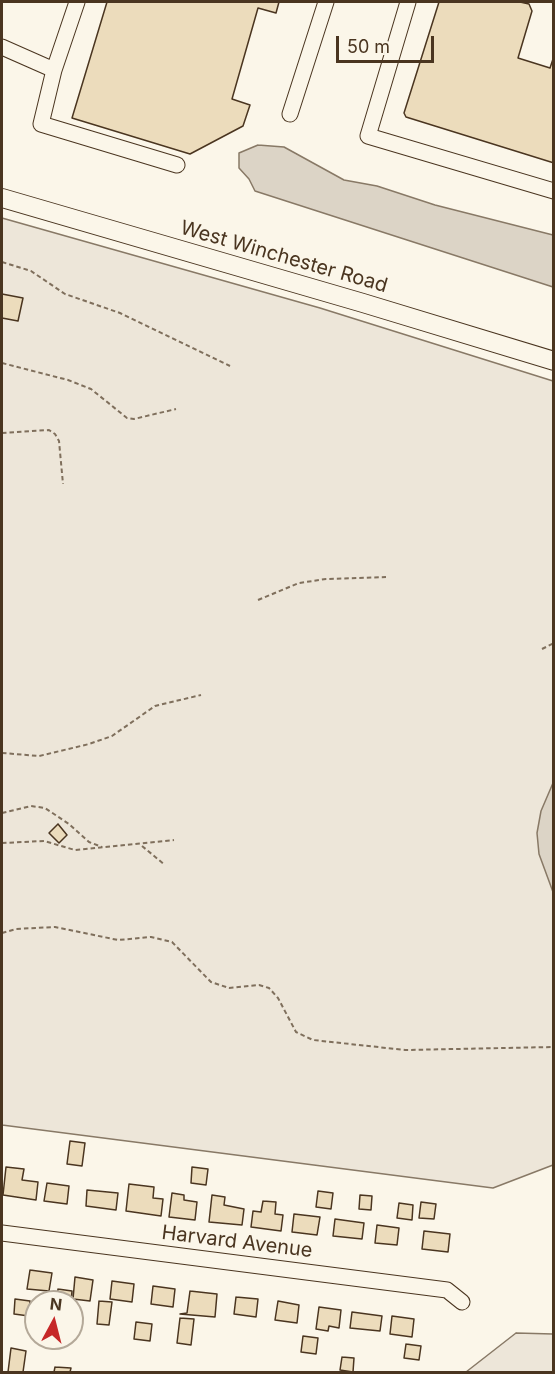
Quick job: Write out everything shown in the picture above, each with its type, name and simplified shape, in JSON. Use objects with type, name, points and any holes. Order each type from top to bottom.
[{"type":"main road","name":"West Winchester Road","points":[[2,198],[554,361]]},
{"type":"street","points":[[77,2],[54,70],[41,124],[177,165]]},
{"type":"street","points":[[290,114],[326,2]]},
{"type":"street","points":[[408,2],[368,136],[554,191]]},
{"type":"street","points":[[2,48],[54,70]]},
{"type":"street","name":"Harvard Avenue","points":[[2,1233],[447,1290],[462,1302]]},
{"type":"path","points":[[2,262],[31,271],[65,294],[129,317],[230,366]]},
{"type":"path","points":[[2,363],[68,380],[92,389],[127,418],[176,409]]},
{"type":"path","points":[[2,433],[40,430],[55,434],[59,441],[63,484]]},
{"type":"path","points":[[258,600],[299,583],[326,579],[386,577]]},
{"type":"path","points":[[542,649],[554,642]]},
{"type":"path","points":[[2,753],[39,756],[89,744],[112,735],[155,706],[201,695]]},
{"type":"path","points":[[2,813],[31,806],[45,808],[69,824],[89,842],[104,848]]},
{"type":"path","points":[[2,843],[44,841],[75,850],[174,840]]},
{"type":"path","points":[[139,844],[165,865]]},
{"type":"path","points":[[2,933],[16,928],[56,927],[118,940],[151,937],[172,942],[211,982],[220,987],[269,988],[278,998],[296,1032],[313,1040],[405,1050],[554,1047]]},
{"type":"shaded area","points":[[258,145],[284,147],[344,180],[377,186],[435,205],[553,235],[553,287],[255,191],[249,179],[239,168],[239,153]]},
{"type":"shaded area","points":[[2,218],[320,308],[553,381],[553,1165],[493,1188],[2,1125]]},
{"type":"shaded area","points":[[553,783],[553,892],[539,854],[537,833],[541,811]]},
{"type":"shaded area","points":[[516,1333],[553,1334],[553,1372],[466,1372]]},
{"type":"building","points":[[107,2],[279,2],[276,13],[258,8],[232,99],[250,105],[243,126],[190,154],[72,118]]},
{"type":"building","points":[[439,2],[529,4],[532,11],[518,58],[550,68],[554,56],[554,163],[406,117],[404,113]]},
{"type":"building","points":[[2,294],[23,298],[18,321],[2,318]]},
{"type":"building","points":[[58,824],[67,835],[59,843],[49,833]]},
{"type":"building","points":[[70,1141],[85,1143],[82,1166],[67,1164]]},
{"type":"building","points":[[6,1167],[24,1169],[22,1180],[38,1182],[36,1200],[3,1195]]},
{"type":"building","points":[[192,1167],[208,1169],[206,1185],[191,1183]]},
{"type":"building","points":[[47,1183],[69,1186],[67,1204],[44,1201]]},
{"type":"building","points":[[129,1184],[154,1187],[153,1198],[163,1199],[161,1216],[126,1211]]},
{"type":"building","points":[[87,1190],[118,1193],[116,1210],[86,1206]]},
{"type":"building","points":[[318,1191],[333,1193],[331,1209],[316,1207]]},
{"type":"building","points":[[172,1193],[184,1195],[184,1200],[197,1202],[195,1220],[169,1217]]},
{"type":"building","points":[[212,1195],[225,1197],[224,1205],[244,1209],[242,1225],[209,1222]]},
{"type":"building","points":[[360,1195],[372,1196],[371,1210],[359,1209]]},
{"type":"building","points":[[263,1201],[276,1202],[275,1214],[283,1215],[281,1231],[251,1227],[253,1211],[261,1212]]},
{"type":"building","points":[[421,1202],[436,1204],[434,1219],[419,1218]]},
{"type":"building","points":[[399,1203],[413,1205],[412,1220],[397,1218]]},
{"type":"building","points":[[294,1214],[320,1217],[317,1235],[292,1232]]},
{"type":"building","points":[[335,1219],[364,1223],[362,1239],[333,1236]]},
{"type":"building","points":[[377,1225],[399,1228],[397,1245],[375,1243]]},
{"type":"building","points":[[424,1231],[450,1234],[448,1252],[422,1249]]},
{"type":"building","points":[[30,1270],[52,1273],[49,1290],[27,1289]]},
{"type":"building","points":[[75,1277],[93,1280],[90,1301],[84,1300],[84,1290],[74,1290]]},
{"type":"building","points":[[112,1281],[134,1284],[132,1302],[110,1299]]},
{"type":"building","points":[[153,1286],[175,1289],[173,1307],[151,1304]]},
{"type":"building","points":[[190,1291],[217,1294],[215,1317],[180,1314],[187,1313]]},
{"type":"building","points":[[236,1297],[258,1299],[256,1317],[234,1314]]},
{"type":"building","points":[[15,1299],[24,1300],[24,1315],[14,1314]]},
{"type":"building","points":[[99,1301],[112,1302],[109,1325],[97,1324]]},
{"type":"building","points":[[278,1301],[299,1305],[297,1323],[275,1320]]},
{"type":"building","points":[[319,1307],[341,1310],[339,1328],[329,1326],[328,1331],[316,1329]]},
{"type":"building","points":[[352,1312],[382,1316],[380,1331],[350,1328]]},
{"type":"building","points":[[392,1316],[414,1319],[412,1337],[390,1334]]},
{"type":"building","points":[[180,1318],[194,1319],[191,1345],[177,1343]]},
{"type":"building","points":[[136,1322],[152,1324],[150,1341],[134,1339]]},
{"type":"building","points":[[303,1336],[318,1338],[316,1354],[301,1352]]},
{"type":"building","points":[[406,1344],[421,1346],[419,1360],[404,1358]]},
{"type":"building","points":[[11,1348],[26,1351],[23,1372],[8,1372]]},
{"type":"building","points":[[342,1357],[354,1358],[353,1372],[340,1370]]},
{"type":"building","points":[[55,1367],[71,1368],[70,1372],[54,1372]]}]
